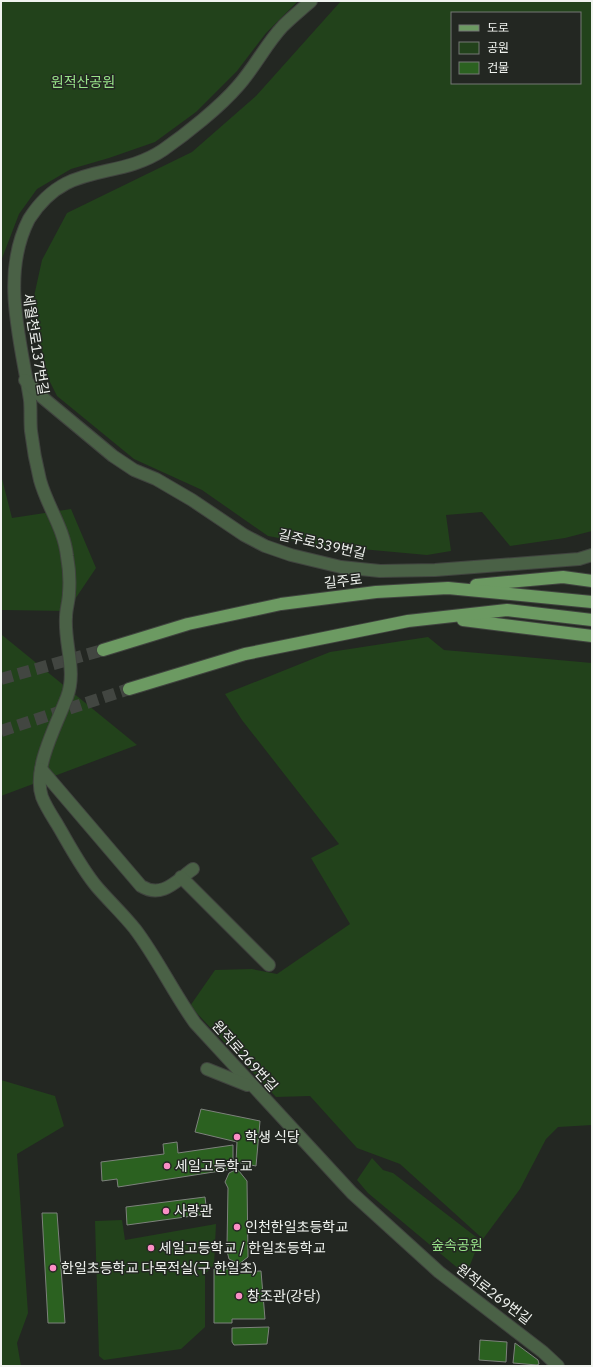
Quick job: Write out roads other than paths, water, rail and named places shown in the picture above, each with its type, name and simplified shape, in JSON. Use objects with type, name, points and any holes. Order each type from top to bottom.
[{"type":"main road","points":[[448,588],[563,577],[592,581]]},
{"type":"main road","name":"길주로","points":[[102,650],[188,624],[281,604],[376,592],[448,588],[592,602]]},
{"type":"main road","points":[[129,689],[245,654],[408,621],[506,610],[592,620]]},
{"type":"main road","points":[[442,617],[592,636]]},
{"type":"street","name":"세월천로137번길","points":[[69,692],[70,659],[66,616],[70,595],[67,555],[61,531],[41,484],[34,454],[30,401],[18,347],[11,276],[17,246],[28,220],[49,195],[66,183],[92,173],[135,163],[163,150],[230,95],[283,27],[311,1]]},
{"type":"street","name":"길주로339번길","points":[[26,380],[42,397],[113,456],[134,470],[156,479],[192,500],[244,535],[265,546],[291,555],[341,567],[380,571],[435,570],[579,559],[592,555]]},
{"type":"street","name":"원적로269번길","points":[[69,692],[41,769],[39,784],[43,799],[80,863],[96,886],[132,925],[144,941],[178,999],[195,1023],[254,1089],[352,1193],[402,1240],[440,1272],[543,1352],[558,1366]]},
{"type":"street","points":[[41,769],[142,886],[150,892],[158,892],[193,868]]},
{"type":"street","points":[[181,877],[269,965]]},
{"type":"street","points":[[207,1069],[239,1080],[254,1089]]},
{"type":"tunnel","points":[[1,679],[103,650]]},
{"type":"tunnel","points":[[1,731],[129,689]]},
{"type":"place","name":"학생 식당","points":[[237,1137]]},
{"type":"place","name":"세일고등학교","points":[[167,1166]]},
{"type":"place","name":"사랑관","points":[[166,1211]]},
{"type":"place","name":"인천한일초등학교","points":[[237,1227]]},
{"type":"place","name":"세일고등학교 / 한일초등학교","points":[[151,1248]]},
{"type":"place","name":"한일초등학교 다목적실(구 한일초)","points":[[53,1268]]},
{"type":"place","name":"창조관(강당)","points":[[239,1296]]},
{"type":"park label","name":"원적산공원","points":[[83,82]]},
{"type":"park label","name":"숲속공원","points":[[457,1245]]}]
